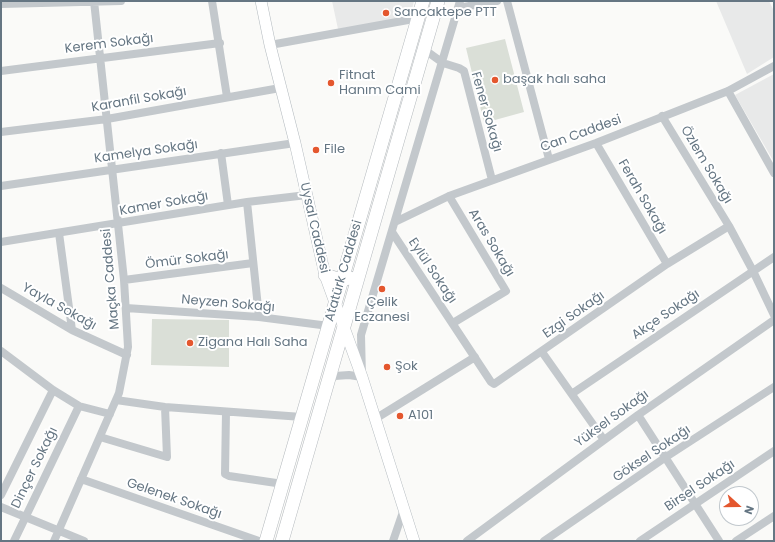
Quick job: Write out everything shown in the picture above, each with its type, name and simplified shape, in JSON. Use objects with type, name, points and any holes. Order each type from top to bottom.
[{"type":"main road","name":"Atatürk Caddesi","points":[[266,541],[423,1]]},
{"type":"main road","name":"Atatürk Caddesi","points":[[282,541],[326,382],[360,273],[438,1]]},
{"type":"main road","points":[[325,275],[341,280],[360,273]]},
{"type":"street","points":[[1,4],[121,1]]},
{"type":"street","points":[[212,1],[220,43],[227,97]]},
{"type":"street","name":"Uysal Caddesi","points":[[261,1],[280,88],[295,143],[325,275],[334,304],[362,377],[414,541]]},
{"type":"street","points":[[326,382],[335,376],[349,375],[362,377],[361,335],[443,63],[459,4],[497,1]]},
{"type":"street","points":[[507,1],[549,159]]},
{"type":"street","name":"Maçka Caddesi","points":[[54,541],[116,400],[127,355],[124,280],[108,119],[94,2]]},
{"type":"street","points":[[270,45],[418,18]]},
{"type":"street","name":"Kerem Sokağı","points":[[1,71],[100,57],[220,43]]},
{"type":"street","points":[[425,50],[443,63]]},
{"type":"street","name":"Fener Sokağı","points":[[443,63],[464,71],[492,180]]},
{"type":"street","name":"Can Caddesi","points":[[395,222],[448,196],[596,143],[728,91],[760,72],[774,66]]},
{"type":"street","name":"Karanfil Sokağı","points":[[1,132],[108,119],[280,88]]},
{"type":"street","points":[[728,91],[774,173]]},
{"type":"street","name":"Özlem Sokağı","points":[[662,116],[729,226],[774,315]]},
{"type":"street","name":"Kamelya Sokağı","points":[[1,186],[295,143]]},
{"type":"street","name":"Ferah Sokağı","points":[[596,143],[667,264]]},
{"type":"street","points":[[221,153],[228,205]]},
{"type":"street","name":"Kamer Sokağı","points":[[1,242],[247,202],[307,195]]},
{"type":"street","name":"Aras Sokağı","points":[[448,196],[506,291],[453,323]]},
{"type":"street","points":[[247,202],[259,317]]},
{"type":"street","name":"Ezgi Sokağı","points":[[453,323],[491,382],[494,384],[667,264],[729,226]]},
{"type":"street","name":"Eylül Sokağı","points":[[392,232],[453,323]]},
{"type":"street","points":[[59,233],[72,330]]},
{"type":"street","name":"Akçe Sokağı","points":[[573,393],[774,257]]},
{"type":"street","name":"Ömür Sokağı","points":[[124,280],[253,263]]},
{"type":"street","name":"Yayla Sokağı","points":[[1,288],[72,330],[127,355]]},
{"type":"street","name":"Neyzen Sokağı","points":[[126,308],[259,317],[329,326]]},
{"type":"street","name":"Yüksel Sokağı","points":[[467,541],[638,415],[774,320]]},
{"type":"street","points":[[1,351],[53,390],[79,406],[110,414]]},
{"type":"street","points":[[542,352],[573,393],[604,440]]},
{"type":"street","points":[[375,419],[475,357]]},
{"type":"street","name":"Göksel Sokağı","points":[[544,541],[774,387]]},
{"type":"street","points":[[1,495],[53,390]]},
{"type":"street","points":[[116,400],[165,407],[302,417]]},
{"type":"street","name":"Dinçer Sokağı","points":[[14,541],[79,406]]},
{"type":"street","points":[[100,437],[167,457],[165,407]]},
{"type":"street","points":[[226,412],[225,474],[229,476],[283,484]]},
{"type":"street","points":[[638,415],[720,541]]},
{"type":"street","name":"Birsel Sokağı","points":[[640,541],[774,451]]},
{"type":"street","name":"Gelenek Sokağı","points":[[81,479],[259,541]]},
{"type":"street","points":[[1,507],[84,541]]},
{"type":"street","points":[[393,541],[404,509]]},
{"type":"street","points":[[736,541],[774,516]]},
{"type":"shaded area","points":[[332,1],[414,1],[410,17],[338,29]]},
{"type":"shaded area","points":[[716,1],[769,1],[774,11],[774,57],[747,74]]},
{"type":"shaded area","name":"başak halı saha","points":[[505,39],[524,112],[484,123],[466,48]]},
{"type":"shaded area","points":[[774,74],[774,162],[735,95]]},
{"type":"shaded area","name":"Zigana Halı Saha","points":[[152,319],[229,320],[229,367],[151,365]]},
{"type":"place","name":"Sancaktepe PTT","points":[[386,13]]},
{"type":"place","name":"başak halı saha","points":[[495,80]]},
{"type":"place","name":"Fitnat Hanım Cami","points":[[331,83]]},
{"type":"place","name":"File","points":[[316,150]]},
{"type":"place","name":"Çelik Eczanesi","points":[[382,289]]},
{"type":"place","name":"Zigana Halı Saha","points":[[190,343]]},
{"type":"place","name":"Şok","points":[[387,367]]},
{"type":"place","name":"A101","points":[[400,416]]}]
